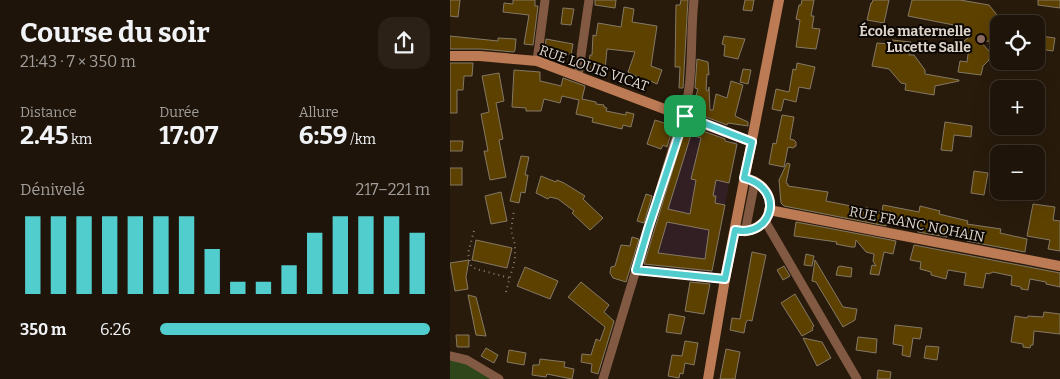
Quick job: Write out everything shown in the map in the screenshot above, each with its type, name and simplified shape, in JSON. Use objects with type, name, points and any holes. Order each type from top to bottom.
[{"type":"street","points":[[537,61],[545,0]]},
{"type":"street","points":[[578,76],[589,0]]},
{"type":"street","points":[[603,379],[685,116],[692,70],[694,0]]},
{"type":"street","points":[[740,231],[744,178],[779,0]]},
{"type":"street","name":"RUE LOUIS VICAT","points":[[450,56],[480,56],[537,61],[752,142]]},
{"type":"street","points":[[740,231],[758,228],[765,221],[770,204],[768,193],[763,186],[755,181],[744,178]]},
{"type":"street","points":[[708,379],[725,279],[755,181]]},
{"type":"street","name":"RUE FRANC NOHAIN","points":[[769,210],[1060,266]]},
{"type":"street","points":[[765,221],[857,379]]},
{"type":"street","points":[[636,270],[725,279]]},
{"type":"street","points":[[450,356],[467,360],[499,379]]},
{"type":"path","points":[[506,292],[515,259],[515,245],[511,230],[514,210]]},
{"type":"path","points":[[474,231],[468,253],[471,266],[510,278]]},
{"type":"shaded area","points":[[691,125],[725,138],[725,141],[737,142],[712,273],[643,263],[686,128]]},
{"type":"green space","points":[[450,359],[466,363],[491,379],[450,379]]},
{"type":"building","points":[[450,0],[460,0],[458,17],[450,16]]},
{"type":"building","points":[[513,0],[535,0],[535,6],[538,6],[533,45],[524,44],[529,15],[503,12],[504,3],[513,4]]},
{"type":"building","points":[[595,0],[616,0],[615,8],[595,5]]},
{"type":"building","points":[[681,0],[688,0],[683,88],[679,88],[680,67],[675,67],[676,5],[680,5]]},
{"type":"building","points":[[745,0],[754,0],[752,11],[743,10]]},
{"type":"building","points":[[802,0],[814,0],[811,16],[814,16],[812,28],[820,29],[816,49],[796,47],[800,20],[796,19]]},
{"type":"building","points":[[873,0],[889,0],[884,23],[867,20]]},
{"type":"building","points":[[912,0],[960,0],[989,5],[997,15],[990,15],[990,42],[979,40],[990,52],[989,60],[983,66],[981,75],[958,72],[960,61],[967,62],[969,47],[964,41],[968,38],[969,28],[908,16]]},
{"type":"building","points":[[1038,0],[1060,0],[1060,8],[1038,5]]},
{"type":"building","points":[[624,7],[634,9],[632,22],[657,26],[651,66],[662,70],[657,84],[628,72],[635,52],[607,49],[605,70],[588,68],[590,55],[592,55],[593,35],[596,36],[598,23],[621,27]]},
{"type":"building","points":[[563,8],[574,9],[571,25],[561,24]]},
{"type":"building","points":[[450,36],[498,41],[498,38],[516,39],[515,50],[514,52],[450,49]]},
{"type":"building","points":[[724,36],[745,39],[738,59],[724,56],[725,45],[722,44]]},
{"type":"building","points":[[1045,37],[1055,38],[1053,51],[1045,50]]},
{"type":"building","points":[[546,39],[573,44],[571,55],[545,51]]},
{"type":"building","points":[[892,40],[911,42],[909,55],[914,55],[925,70],[925,74],[959,81],[935,86],[934,95],[905,90],[906,84],[901,83],[889,69],[872,66],[877,43],[891,44]]},
{"type":"building","points":[[697,59],[708,62],[709,75],[707,74],[706,90],[708,91],[709,87],[710,110],[713,110],[716,94],[727,98],[731,81],[743,85],[735,116],[748,122],[748,126],[728,123],[727,125],[698,114],[702,105],[694,102],[698,89],[695,88]]},
{"type":"building","points":[[450,63],[473,63],[472,76],[464,76],[463,90],[457,90],[457,113],[450,113]]},
{"type":"building","points":[[797,63],[815,67],[810,89],[799,87],[796,102],[784,99],[781,111],[772,109],[776,89],[789,92],[793,69],[796,70]]},
{"type":"building","points":[[743,69],[751,70],[748,84],[740,82]]},
{"type":"building","points":[[514,70],[540,72],[540,81],[561,86],[563,78],[585,86],[582,99],[604,105],[607,108],[606,111],[626,115],[626,112],[634,114],[631,127],[623,125],[622,129],[592,122],[593,118],[576,114],[579,100],[562,96],[560,103],[544,99],[541,111],[526,111],[526,108],[512,107]]},
{"type":"building","points":[[499,73],[504,101],[496,103],[503,139],[499,140],[506,177],[490,180],[484,151],[488,151],[481,114],[489,112],[482,76]]},
{"type":"building","points":[[782,115],[794,117],[790,139],[796,142],[796,146],[793,148],[788,147],[784,167],[769,164],[773,143],[776,144]]},
{"type":"building","points":[[655,120],[670,125],[668,128],[672,130],[667,147],[663,145],[661,149],[647,144]]},
{"type":"building","points":[[945,122],[972,126],[971,137],[954,135],[952,151],[941,150]]},
{"type":"building","points":[[689,126],[737,144],[729,183],[716,180],[713,196],[716,196],[715,203],[725,205],[712,271],[644,264],[686,128]],"holes":[[[691,135],[701,138],[691,179],[696,180],[690,214],[668,209]],[[667,222],[709,230],[705,259],[658,253]]]},
{"type":"building","points":[[450,141],[463,141],[462,151],[450,151]]},
{"type":"building","points":[[521,156],[529,157],[525,175],[528,175],[525,193],[521,192],[519,203],[510,201]]},
{"type":"building","points":[[787,163],[790,164],[786,183],[788,186],[828,192],[826,201],[856,207],[855,213],[867,207],[882,212],[883,205],[919,212],[920,206],[940,211],[939,214],[968,221],[967,224],[1001,229],[1000,233],[1027,239],[1025,252],[967,241],[968,235],[948,231],[947,237],[918,232],[920,221],[906,218],[905,222],[888,219],[886,226],[784,206],[781,203],[779,180]]},
{"type":"building","points":[[450,168],[462,168],[462,185],[450,185]]},
{"type":"building","points":[[974,171],[988,173],[984,195],[971,193]]},
{"type":"building","points":[[541,176],[564,183],[585,196],[583,199],[603,218],[590,230],[572,213],[574,211],[558,199],[550,197],[548,199],[536,193]]},
{"type":"building","points":[[501,192],[507,221],[491,224],[485,196]]},
{"type":"building","points":[[646,194],[652,196],[644,223],[637,221]]},
{"type":"building","points":[[1033,204],[1055,207],[1053,220],[1060,221],[1060,251],[1048,249],[1050,240],[1027,236]]},
{"type":"building","points":[[796,222],[896,241],[893,254],[884,252],[879,275],[870,274],[872,265],[876,266],[873,261],[874,254],[866,252],[856,240],[855,247],[851,247],[836,244],[837,242],[794,236]]},
{"type":"building","points":[[632,237],[639,239],[626,282],[613,278],[610,273],[611,267],[615,266],[621,245],[630,246]]},
{"type":"building","points":[[476,240],[512,248],[507,268],[472,260]]},
{"type":"building","points":[[914,245],[1060,273],[1060,287],[1030,279],[1028,290],[1021,289],[1021,287],[1011,285],[1012,276],[993,272],[986,273],[983,288],[964,285],[966,273],[948,270],[946,279],[931,275],[931,272],[920,269],[921,262],[910,260]]},
{"type":"building","points":[[752,252],[766,255],[752,321],[748,320],[746,322],[744,333],[730,330],[732,318],[740,319]]},
{"type":"building","points":[[806,254],[814,256],[812,266],[804,265]]},
{"type":"building","points":[[469,260],[466,277],[468,289],[455,291],[450,263]]},
{"type":"building","points":[[815,260],[843,307],[857,309],[855,320],[843,327],[816,282],[812,281]]},
{"type":"building","points":[[784,266],[790,276],[783,280],[777,270]]},
{"type":"building","points":[[840,266],[852,268],[851,277],[836,275]]},
{"type":"building","points":[[525,267],[558,281],[550,299],[517,286]]},
{"type":"building","points":[[581,282],[609,305],[604,312],[614,321],[598,374],[591,372],[592,364],[581,362],[582,354],[591,355],[596,339],[600,341],[605,327],[568,297]]},
{"type":"building","points":[[690,282],[710,284],[704,314],[685,311]]},
{"type":"building","points":[[795,294],[814,326],[813,330],[802,336],[781,303]]},
{"type":"building","points":[[468,295],[476,297],[486,336],[476,335]]},
{"type":"building","points":[[1044,312],[1060,314],[1060,334],[1034,331],[1033,345],[1030,348],[1023,347],[1023,344],[1011,342],[1015,316],[1027,318],[1028,316],[1043,317]]},
{"type":"building","points":[[669,314],[685,317],[681,334],[666,332]]},
{"type":"building","points":[[895,325],[922,328],[920,339],[913,338],[910,357],[902,355],[903,346],[893,344]]},
{"type":"building","points":[[456,335],[469,335],[469,347],[457,347]]},
{"type":"building","points":[[858,337],[877,339],[876,353],[856,350]]},
{"type":"building","points":[[803,338],[822,342],[831,358],[817,366]]},
{"type":"building","points":[[685,341],[698,343],[694,365],[685,363],[683,374],[680,373],[679,378],[668,376],[672,355],[682,356]]},
{"type":"building","points":[[926,346],[939,347],[937,360],[924,358]]},
{"type":"building","points":[[486,348],[498,355],[494,363],[481,356]]},
{"type":"building","points":[[726,349],[740,352],[735,379],[720,379]]},
{"type":"building","points":[[509,350],[526,353],[524,365],[507,362]]},
{"type":"building","points":[[540,359],[565,362],[564,367],[574,369],[572,379],[547,374],[546,377],[532,375],[533,365],[539,365]]},
{"type":"building","points":[[878,370],[891,372],[890,379],[877,379]]},
{"type":"place","name":"École maternelle Lucette Salle","points":[[981,39]]},
{"type":"route","points":[[685,116],[752,142],[744,178],[754,180],[763,186],[770,198],[768,216],[758,228],[744,232],[735,230],[725,279],[636,270],[678,131],[685,116]]}]
